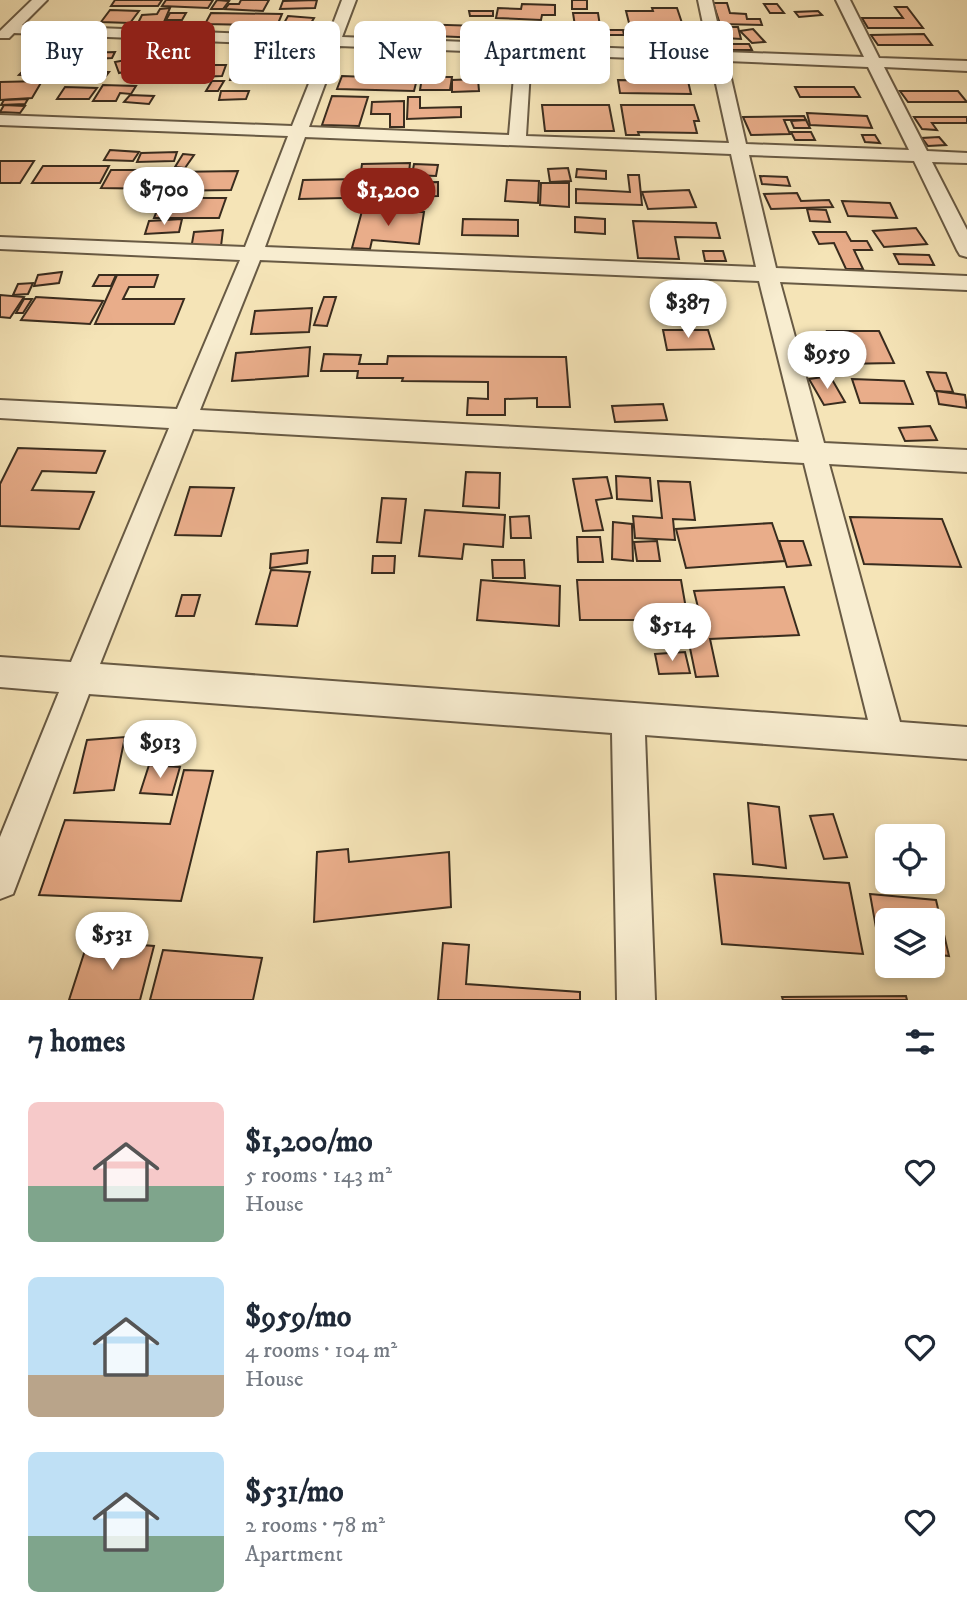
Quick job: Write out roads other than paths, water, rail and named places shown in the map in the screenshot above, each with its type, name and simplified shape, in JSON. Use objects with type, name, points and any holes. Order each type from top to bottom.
[{"type":"street","points":[[5,34],[40,0]]},
{"type":"street","points":[[340,22],[349,0]]},
{"type":"street","points":[[705,0],[710,21]]},
{"type":"street","points":[[843,0],[967,250]]},
{"type":"street","points":[[5,34],[229,40]]},
{"type":"street","points":[[340,43],[460,48]]},
{"type":"street","points":[[733,57],[967,66]]},
{"type":"street","points":[[0,881],[183,419],[252,254],[316,84]]},
{"type":"street","points":[[517,142],[521,84]]},
{"type":"street","points":[[725,84],[768,277],[888,737]]},
{"type":"street","points":[[0,120],[967,158]]},
{"type":"street","points":[[0,243],[768,277],[967,283]]},
{"type":"street","points":[[0,409],[967,461]]},
{"type":"street","points":[[0,672],[967,743]]},
{"type":"street","points":[[628,718],[636,1000]]}]
